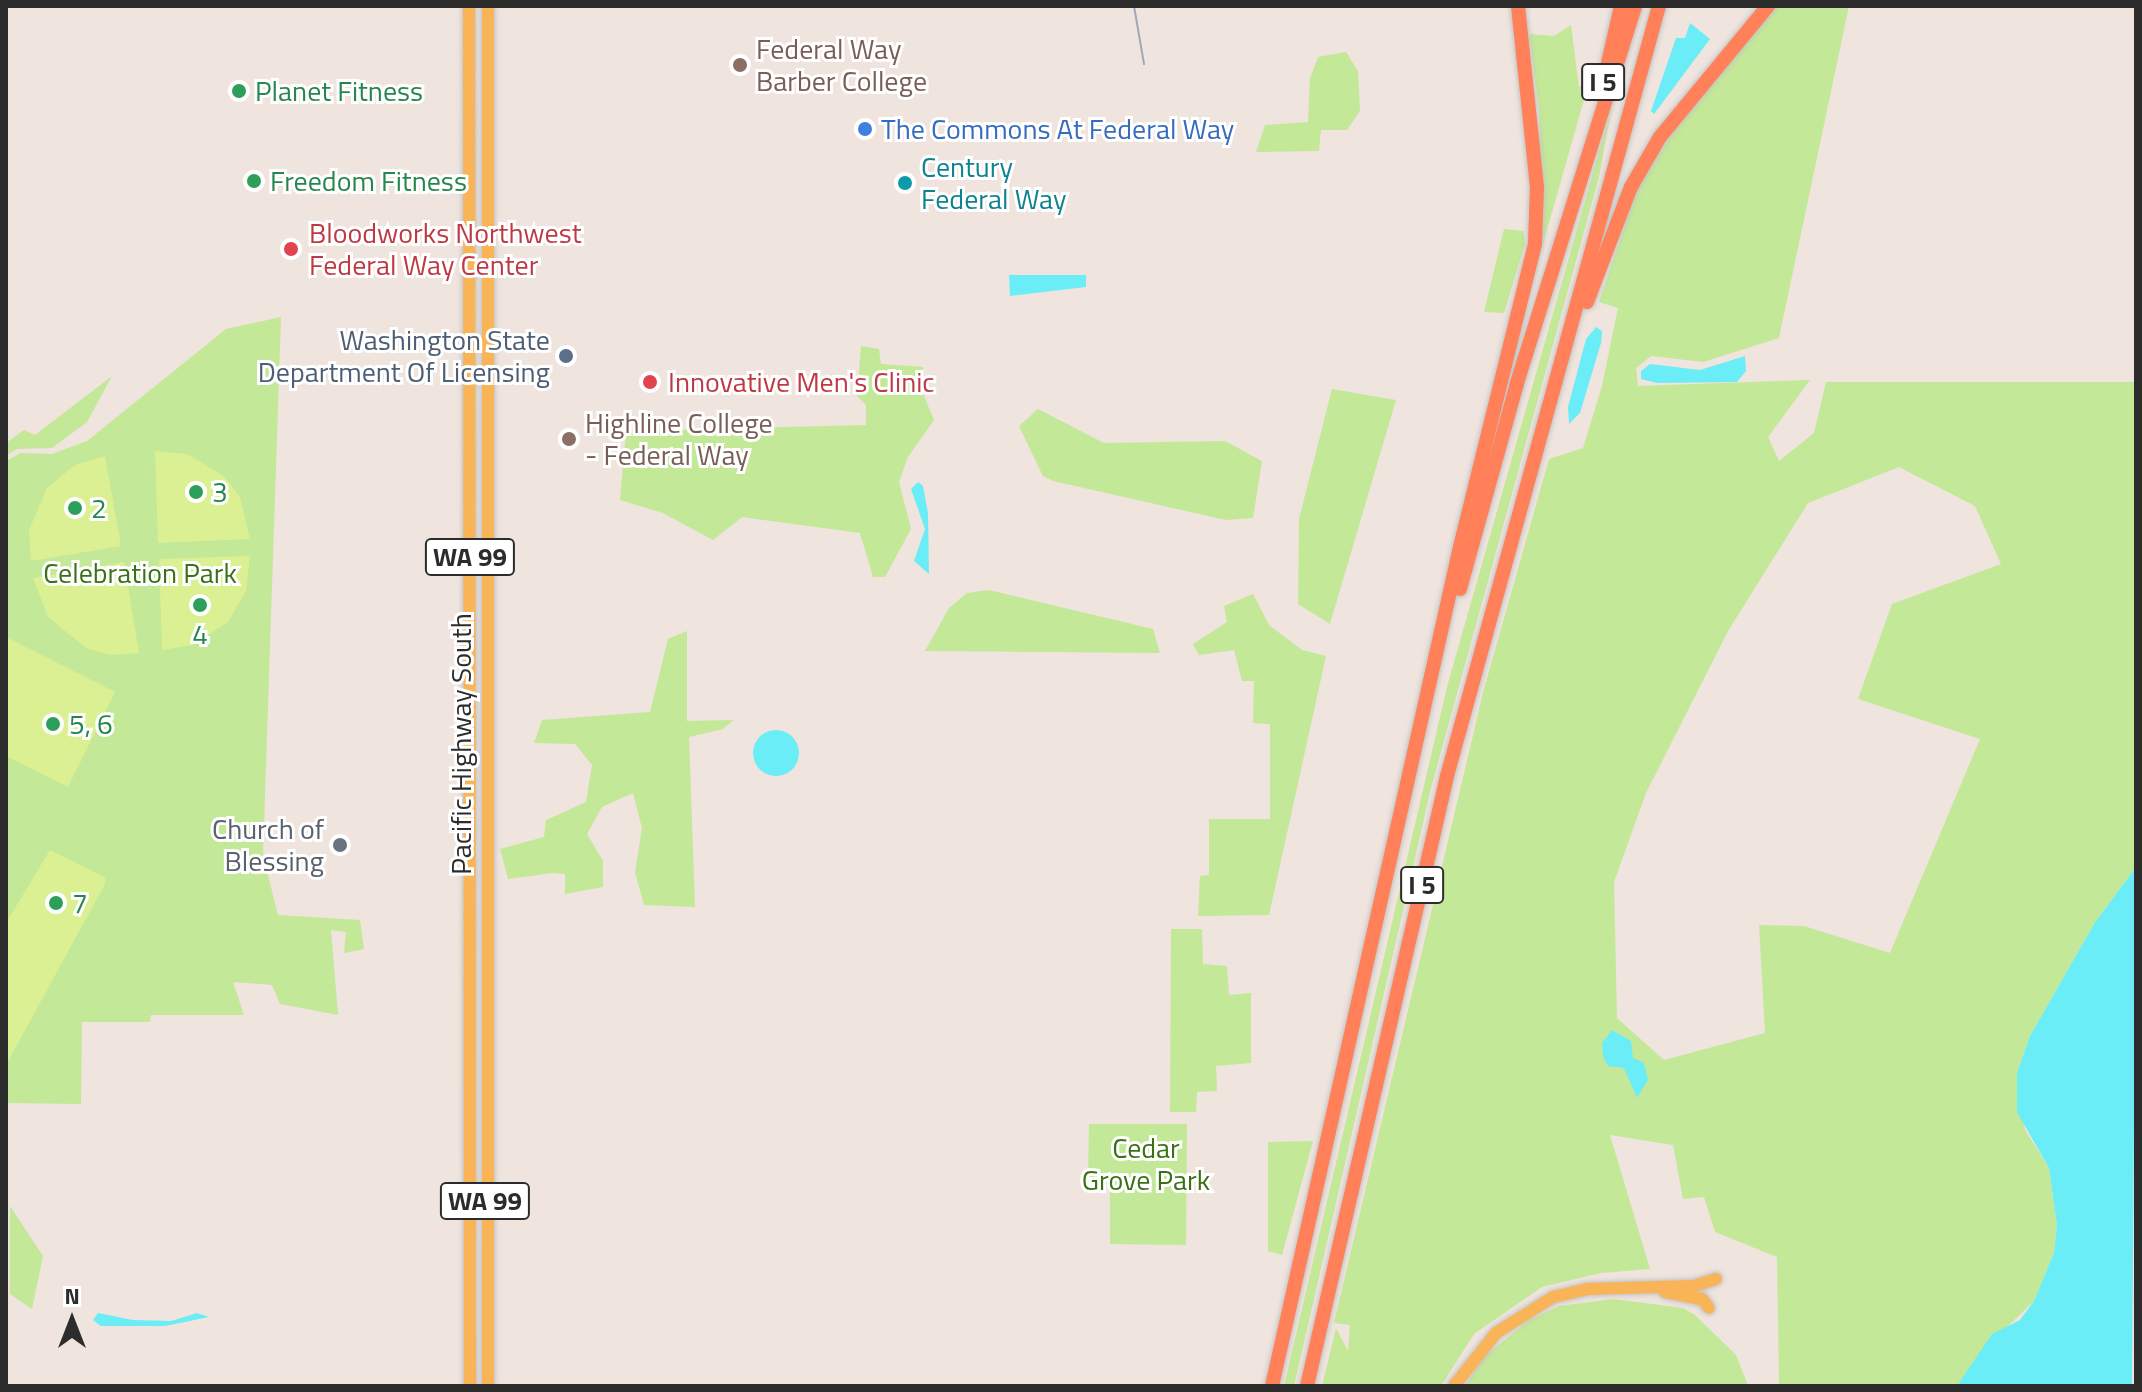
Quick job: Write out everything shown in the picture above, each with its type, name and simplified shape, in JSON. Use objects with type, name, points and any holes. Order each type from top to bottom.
[{"type":"highway","points":[[1427,709],[1460,547],[1535,244],[1537,187],[1518,6]]},
{"type":"highway","name":"I 5","points":[[1272,1386],[1427,709],[1586,157],[1621,6]]},
{"type":"highway","points":[[1586,157],[1635,6]]},
{"type":"highway","points":[[1620,148],[1650,6]]},
{"type":"highway","name":"I 5","points":[[1307,1386],[1447,776],[1659,6]]},
{"type":"highway","points":[[1555,388],[1638,173],[1687,101],[1768,6]]},
{"type":"main road","name":"Pacific Highway South","points":[[469,6],[470,1386]]},
{"type":"main road","name":"Pacific Highway South","points":[[488,6],[485,187],[485,1247],[488,1386]]},
{"type":"main road","points":[[470,92],[478,97],[485,187]]},
{"type":"main road","points":[[469,1115],[477,1119],[485,1188]]},
{"type":"main road","points":[[469,1163],[477,1239],[485,1247]]},
{"type":"main road","points":[[1454,1386],[1483,1345],[1520,1314],[1553,1297],[1611,1287],[1694,1286],[1716,1279]]},
{"type":"main road","points":[[1611,1287],[1691,1296],[1709,1308]]},
{"type":"green space","points":[[1777,6],[1849,6],[1779,338],[1703,362],[1651,356],[1636,368],[1638,386],[1810,380],[1768,437],[1779,461],[1814,433],[1826,382],[2136,382],[2136,867],[2094,924],[2030,1036],[2017,1073],[2025,1130],[2049,1168],[2057,1225],[2054,1253],[2034,1301],[1981,1352],[1957,1386],[1779,1386],[1777,1257],[1715,1232],[1704,1197],[1683,1199],[1673,1145],[1610,1135],[1650,1269],[1601,1273],[1542,1287],[1474,1334],[1441,1386],[1322,1386],[1336,1328],[1348,1351],[1350,1325],[1334,1323],[1483,693],[1549,459],[1583,448],[1602,386],[1618,308],[1599,302],[1637,190],[1681,118]],"holes":[[[1899,467],[1975,506],[2001,564],[1892,604],[1858,699],[1980,739],[1890,953],[1804,926],[1759,925],[1765,1033],[1664,1060],[1617,1018],[1614,882],[1646,793],[1728,631],[1808,503]]]},
{"type":"green space","points":[[1571,25],[1579,87],[1589,82],[1543,244],[1539,110],[1529,34],[1554,36]]},
{"type":"green space","points":[[1346,52],[1358,71],[1360,111],[1347,130],[1321,130],[1319,151],[1256,152],[1265,125],[1308,122],[1310,78],[1318,57]]},
{"type":"green space","points":[[1612,106],[1599,177],[1431,788],[1294,1386],[1284,1386],[1447,687]]},
{"type":"green space","points":[[1504,229],[1524,231],[1525,244],[1504,313],[1484,312]]},
{"type":"green space","name":"Celebration Park","points":[[281,317],[263,855],[278,915],[360,920],[364,949],[344,953],[346,932],[331,930],[338,1015],[280,1004],[272,985],[233,982],[244,1015],[151,1015],[150,1022],[82,1022],[81,1104],[6,1103],[6,461],[21,453],[52,454],[87,441],[226,329]]},
{"type":"green space","points":[[861,346],[879,349],[881,364],[923,367],[924,396],[934,420],[908,457],[899,482],[911,529],[885,577],[873,577],[860,533],[742,517],[713,540],[663,513],[620,500],[626,431],[866,425],[866,405],[857,396]]},
{"type":"green space","points":[[112,376],[87,422],[52,448],[17,449],[6,455],[6,443],[24,430],[35,435]]},
{"type":"green space","points":[[1332,389],[1396,400],[1330,624],[1298,604],[1299,519]]},
{"type":"green space","points":[[1038,409],[1104,443],[1225,441],[1262,461],[1253,518],[1226,520],[1053,481],[1043,476],[1019,426]]},
{"type":"green space","name":"3","points":[[155,451],[187,454],[224,476],[240,497],[250,539],[158,543]]},
{"type":"green space","name":"2","points":[[105,456],[121,546],[31,561],[29,530],[47,488],[75,465]]},
{"type":"green space","name":"4","points":[[250,556],[246,591],[228,622],[193,645],[162,650],[159,559]]},
{"type":"green space","points":[[124,562],[139,653],[111,655],[86,648],[48,617],[33,578]]},
{"type":"green space","points":[[989,590],[1153,629],[1160,653],[925,651],[949,608],[967,593]]},
{"type":"green space","points":[[1253,594],[1269,625],[1302,650],[1326,656],[1269,915],[1198,916],[1200,876],[1209,875],[1209,819],[1270,819],[1270,724],[1253,723],[1254,681],[1242,681],[1234,650],[1199,655],[1193,644],[1227,622],[1224,606]]},
{"type":"green space","points":[[687,631],[687,721],[734,720],[723,729],[689,737],[695,907],[644,905],[635,872],[642,828],[633,793],[602,807],[587,834],[603,861],[603,887],[565,894],[565,874],[508,879],[500,849],[544,837],[546,820],[586,802],[592,765],[575,744],[534,743],[542,720],[650,712],[668,639]]},
{"type":"green space","name":"5, 6","points":[[6,637],[115,692],[68,787],[6,756]]},
{"type":"green space","name":"7","points":[[50,850],[105,877],[105,884],[6,1065],[6,923]]},
{"type":"green space","points":[[1171,929],[1202,929],[1203,964],[1227,966],[1229,995],[1251,993],[1251,1063],[1216,1066],[1217,1091],[1197,1092],[1196,1112],[1170,1112]]},
{"type":"green space","name":"Cedar Grove Park","points":[[1089,1124],[1187,1124],[1186,1245],[1110,1244],[1110,1181],[1088,1180]]},
{"type":"green space","points":[[1313,1141],[1282,1255],[1268,1251],[1268,1142]]},
{"type":"green space","points":[[10,1206],[43,1256],[32,1309],[10,1294]]},
{"type":"green space","points":[[1613,1299],[1683,1308],[1695,1315],[1736,1355],[1748,1386],[1465,1386],[1486,1355],[1528,1321],[1559,1306]]},
{"type":"water","points":[[1690,23],[1710,39],[1654,114],[1651,111],[1676,38],[1685,38]]},
{"type":"water","points":[[1009,275],[1086,275],[1086,287],[1010,296]]},
{"type":"water","points":[[1596,327],[1602,331],[1601,343],[1580,413],[1569,424],[1568,407],[1586,339]]},
{"type":"water","points":[[1745,356],[1746,371],[1737,382],[1657,383],[1641,379],[1641,371],[1650,364],[1700,370]]},
{"type":"water","points":[[918,482],[923,486],[928,513],[929,574],[914,561],[925,529],[911,489]]},
{"type":"water","points":[[776,730],[792,737],[799,753],[792,769],[776,776],[760,769],[753,753],[760,737]]},
{"type":"water","points":[[2136,867],[2132,1386],[1957,1386],[1992,1334],[2020,1320],[2034,1301],[2054,1253],[2057,1225],[2049,1168],[2017,1112],[2017,1073],[2030,1036],[2094,924]]},
{"type":"water","points":[[1612,1030],[1631,1041],[1633,1058],[1644,1063],[1648,1080],[1637,1098],[1624,1068],[1608,1066],[1603,1056],[1602,1043]]},
{"type":"water","points":[[98,1313],[133,1320],[171,1321],[197,1313],[209,1317],[165,1326],[101,1326],[93,1320]]},
{"type":"tram line","points":[[1134,6],[1144,64]]},
{"type":"place","name":"Federal Way Barber College","points":[[740,65]]},
{"type":"place","name":"Planet Fitness","points":[[239,91]]},
{"type":"place","name":"The Commons At Federal Way","points":[[865,129]]},
{"type":"place","name":"Freedom Fitness","points":[[254,181]]},
{"type":"place","name":"Century Federal Way","points":[[905,183]]},
{"type":"place","name":"Bloodworks Northwest Federal Way Center","points":[[291,249]]},
{"type":"place","name":"Washington State Department Of Licensing","points":[[566,356]]},
{"type":"place","name":"Innovative Men's Clinic","points":[[650,382]]},
{"type":"place","name":"Highline College - Federal Way","points":[[569,439]]},
{"type":"place","name":"3","points":[[196,492]]},
{"type":"place","name":"2","points":[[75,508]]},
{"type":"place","name":"4","points":[[200,605]]},
{"type":"place","name":"5, 6","points":[[53,724]]},
{"type":"place","name":"Church of Blessing","points":[[340,845]]},
{"type":"place","name":"7","points":[[56,903]]}]
